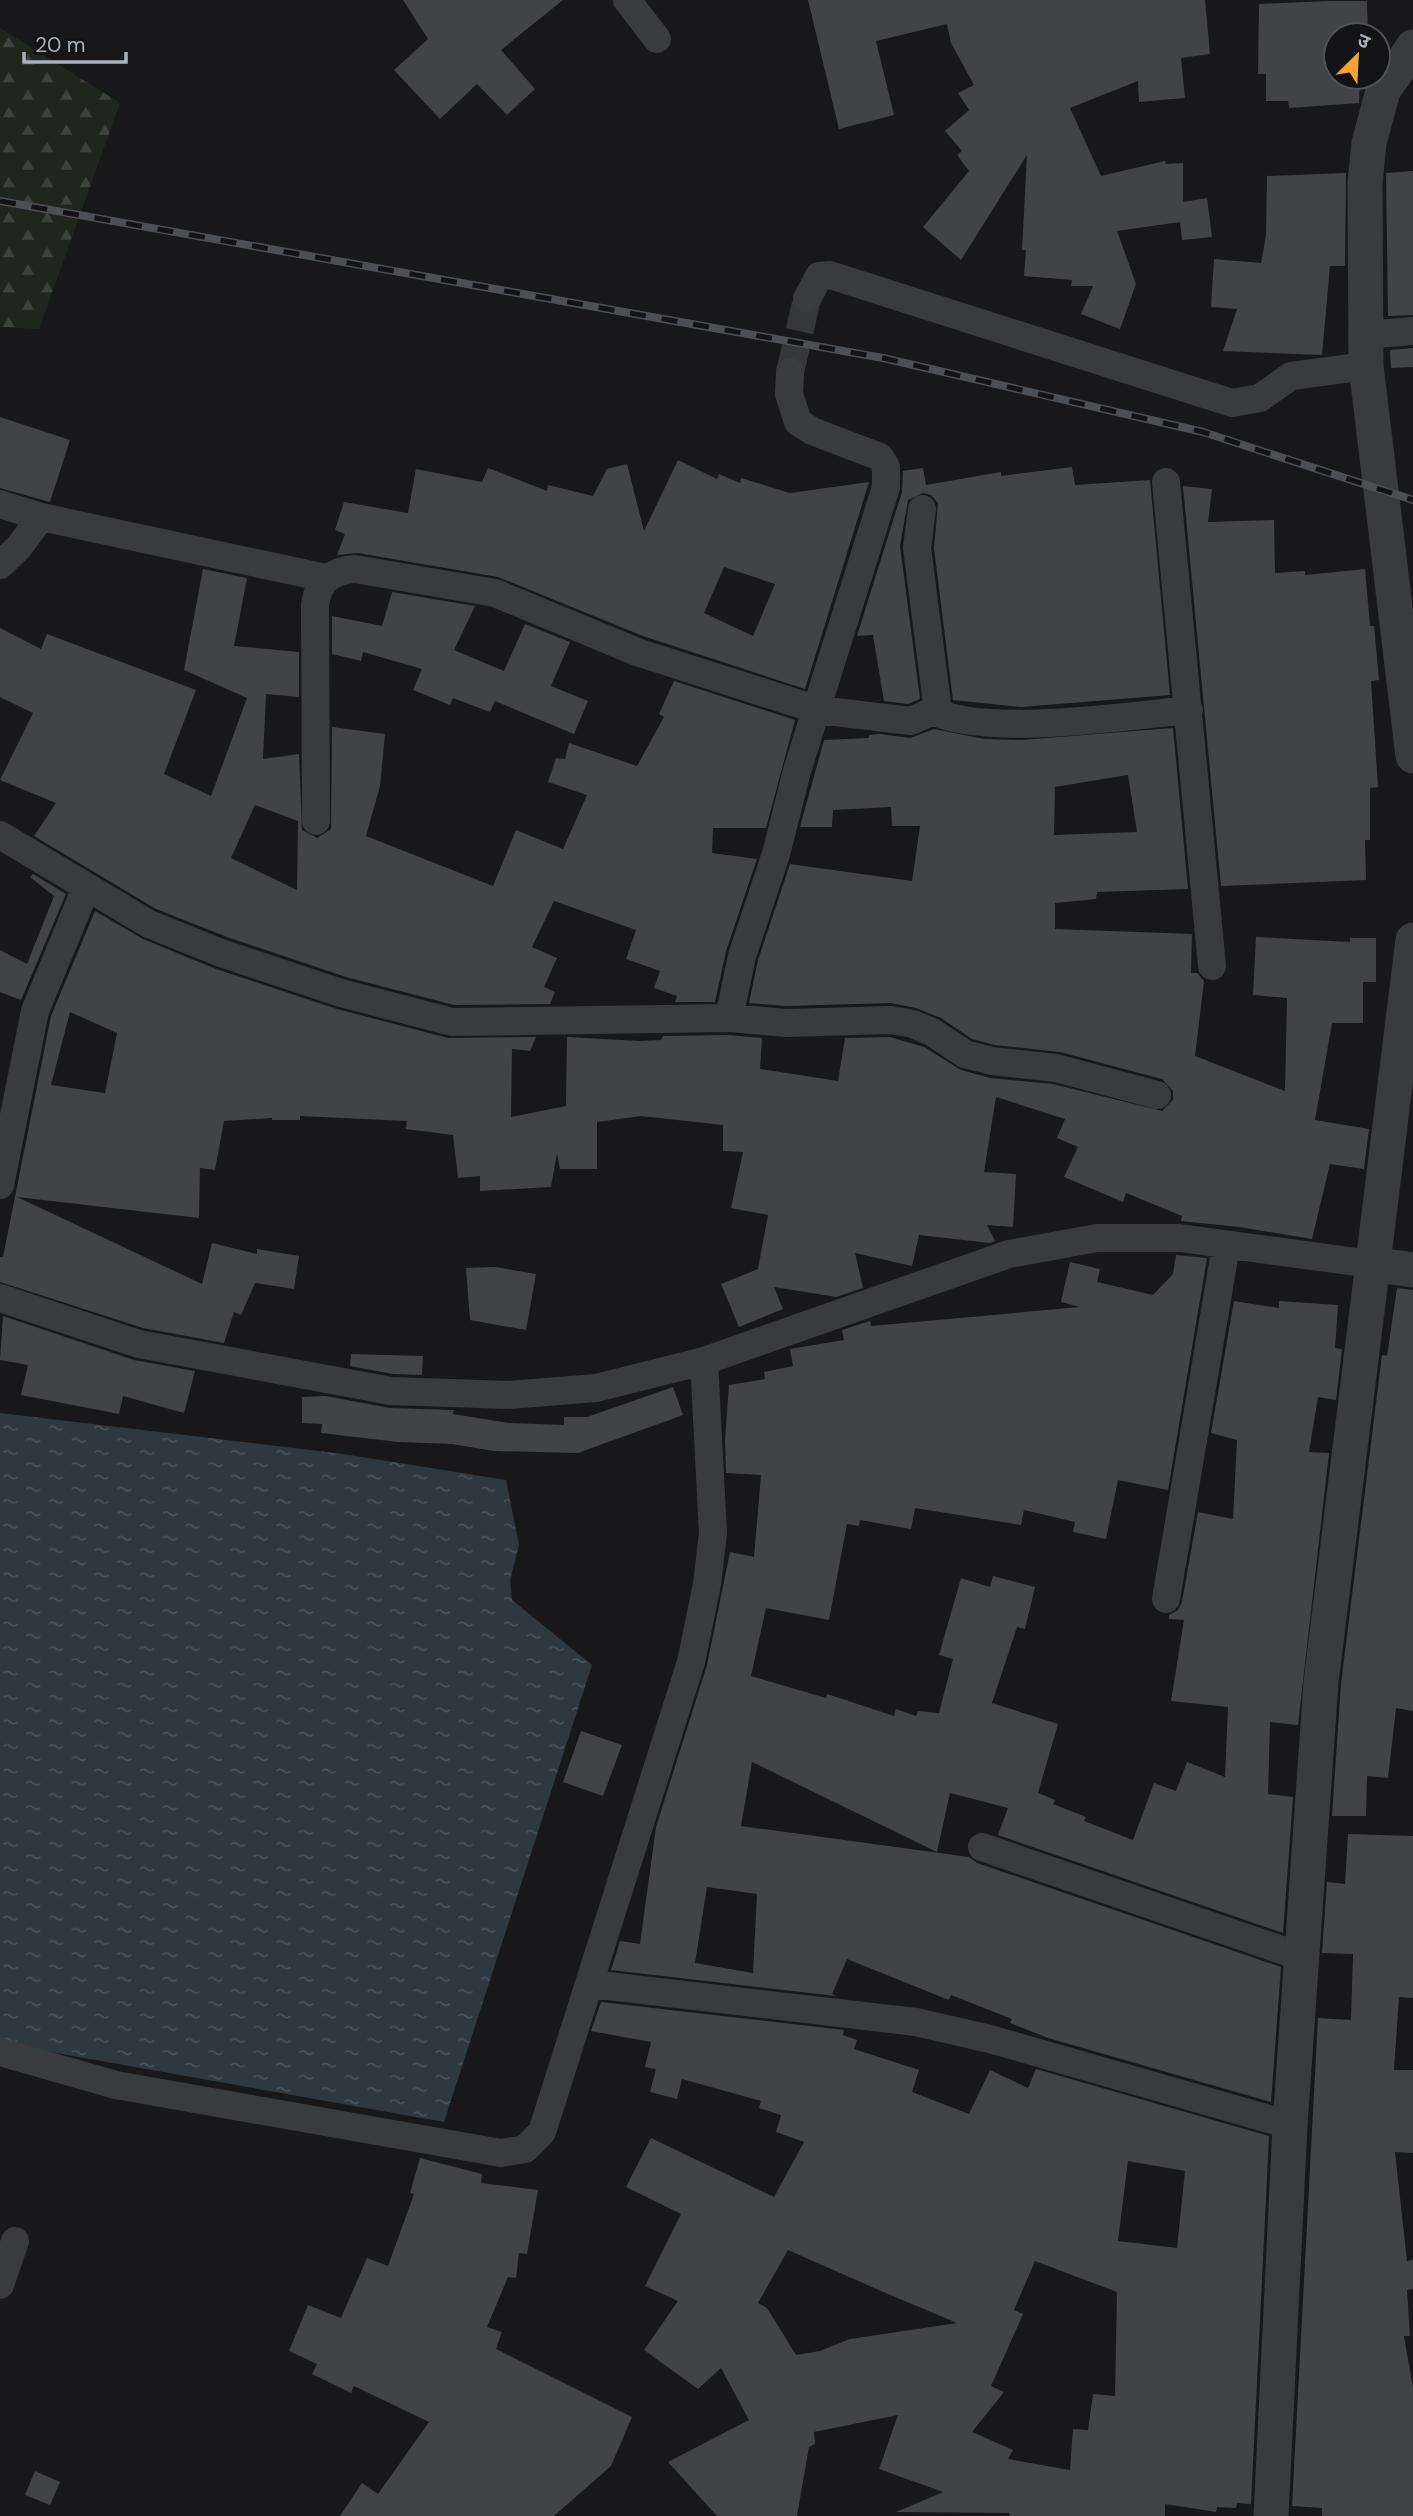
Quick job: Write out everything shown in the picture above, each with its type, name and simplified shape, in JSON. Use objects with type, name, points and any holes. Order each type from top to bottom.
[{"type":"street","points":[[627,0],[657,39]]},
{"type":"street","points":[[1413,47],[1383,91],[1369,143],[1365,183],[1365,351],[1413,757]]},
{"type":"street","points":[[807,299],[819,276],[830,275],[1231,403],[1260,398],[1291,376],[1365,351],[1413,331]]},
{"type":"street","points":[[729,1018],[742,956],[862,557],[886,487],[886,467],[880,457],[871,451],[812,431],[797,422],[789,394],[790,372]]},
{"type":"street","points":[[1166,482],[1212,966]]},
{"type":"street","points":[[0,504],[41,517],[326,578]]},
{"type":"street","points":[[316,821],[315,605],[317,591],[326,578],[340,570],[355,569],[478,588],[637,652],[818,710],[912,721],[933,711],[937,703],[937,686],[917,548],[922,509]]},
{"type":"street","points":[[0,565],[19,547],[41,517]]},
{"type":"street","points":[[933,711],[947,718],[976,723],[1061,722],[1189,710]]},
{"type":"street","points":[[0,835],[149,924],[221,953],[341,993],[452,1022],[729,1018],[786,1023],[891,1020],[913,1024],[965,1054],[992,1061],[1056,1068],[1157,1095]]},
{"type":"street","points":[[0,1185],[35,1011],[86,888]]},
{"type":"street","points":[[1271,2516],[1290,2124],[1321,1682],[1413,940]]},
{"type":"street","points":[[0,1298],[139,1344],[391,1391],[509,1395],[596,1388],[704,1361],[1009,1254],[1097,1238],[1180,1238],[1413,1270]]},
{"type":"street","points":[[1166,1599],[1226,1246]]},
{"type":"street","points":[[0,2052],[116,2085],[501,2153],[525,2149],[542,2132],[691,1662],[707,1584],[713,1533],[704,1361]]},
{"type":"street","points":[[982,1847],[1302,1957]]},
{"type":"street","points":[[591,1984],[916,2022],[990,2039],[1290,2124]]},
{"type":"street","points":[[0,2285],[15,2241]]},
{"type":"green space","points":[[0,28],[120,103],[39,329],[0,327]]},
{"type":"water","points":[[0,1413],[343,1454],[506,1480],[519,1545],[510,1580],[512,1600],[592,1665],[444,2122],[0,2043]]},
{"type":"building","points":[[403,0],[563,0],[501,50],[535,89],[507,115],[477,84],[440,119],[394,70],[428,39]]},
{"type":"building","points":[[808,0],[1205,0],[1210,54],[1181,58],[1185,98],[1139,102],[1138,81],[1070,108],[1101,176],[1165,161],[1166,164],[1183,163],[1183,202],[1207,198],[1212,237],[1182,240],[1180,222],[1117,231],[1136,284],[1120,329],[1081,314],[1093,286],[1071,286],[1072,280],[1024,276],[1026,250],[1022,250],[1027,155],[961,260],[923,227],[969,171],[957,155],[962,151],[945,131],[969,110],[958,93],[974,85],[951,43],[947,24],[876,41],[894,115],[839,129]]},
{"type":"building","points":[[1367,1],[1368,21],[1322,21],[1322,91],[1359,91],[1359,103],[1289,108],[1288,101],[1266,101],[1266,74],[1258,74],[1259,4]]},
{"type":"building","points":[[1413,171],[1413,315],[1388,316],[1386,173]]},
{"type":"building","points":[[1346,173],[1345,266],[1330,266],[1322,355],[1223,351],[1237,309],[1211,307],[1214,259],[1261,263],[1266,235],[1267,176]]},
{"type":"building","points":[[1413,348],[1413,367],[1391,368],[1390,350]]},
{"type":"building","points":[[0,417],[70,440],[50,502],[0,488]]},
{"type":"building","points":[[678,460],[717,479],[719,474],[740,483],[741,478],[790,493],[869,482],[805,689],[643,636],[498,577],[358,553],[337,555],[345,534],[335,530],[344,502],[408,513],[416,469],[482,482],[488,468],[547,491],[548,485],[593,496],[607,469],[627,464],[644,531]],"holes":[[[724,567],[775,584],[753,636],[704,613]]]},
{"type":"building","points":[[1072,467],[1075,485],[1150,480],[1170,695],[1021,707],[953,700],[934,548],[938,503],[931,495],[923,493],[908,500],[900,546],[920,699],[908,704],[884,701],[873,635],[857,636],[902,492],[903,471],[923,468],[926,485],[1001,472],[1001,476]]},
{"type":"building","points":[[1183,486],[1212,489],[1208,522],[1274,520],[1275,573],[1305,571],[1305,575],[1365,569],[1370,626],[1374,626],[1379,680],[1371,681],[1378,787],[1370,788],[1370,840],[1365,840],[1366,880],[1221,886]]},
{"type":"building","points":[[203,569],[247,578],[234,646],[299,652],[299,697],[266,694],[263,759],[299,754],[302,830],[317,838],[331,829],[332,727],[385,734],[380,786],[366,836],[493,886],[516,830],[563,849],[587,795],[548,782],[556,758],[565,759],[569,743],[637,766],[664,717],[659,714],[674,681],[795,720],[766,828],[713,828],[712,853],[757,859],[726,951],[715,1002],[675,1002],[677,996],[654,988],[660,971],[626,959],[636,930],[554,901],[532,947],[557,958],[544,987],[555,992],[550,1004],[454,1005],[346,977],[227,937],[156,909],[34,836],[56,803],[0,780],[33,713],[0,697],[0,628],[41,649],[47,634],[196,690],[164,774],[211,796],[247,698],[184,670]],"holes":[[[255,805],[298,821],[297,890],[231,858]]]},
{"type":"building","points":[[392,592],[475,606],[454,650],[504,671],[525,624],[570,642],[551,686],[588,701],[574,734],[495,701],[490,712],[453,698],[450,705],[413,690],[422,669],[363,652],[361,661],[332,654],[332,616],[382,626]]},
{"type":"building","points":[[1173,728],[1188,889],[1097,892],[1096,899],[1055,903],[1055,929],[1192,934],[1191,973],[1197,973],[1204,981],[1195,1056],[1285,1091],[1287,998],[1253,995],[1256,937],[1350,942],[1350,938],[1376,938],[1376,982],[1363,982],[1363,1023],[1332,1023],[1315,1120],[1369,1129],[1364,1169],[1330,1164],[1312,1239],[1181,1221],[1182,1216],[1126,1193],[1123,1202],[1064,1177],[1078,1147],[1057,1138],[1065,1119],[996,1097],[984,1172],[1016,1174],[1013,1227],[987,1225],[995,1241],[990,1243],[919,1235],[912,1266],[855,1253],[863,1288],[836,1297],[774,1287],[783,1309],[739,1327],[721,1284],[758,1269],[768,1215],[731,1208],[743,1152],[723,1151],[723,1125],[641,1116],[597,1122],[597,1169],[560,1169],[557,1153],[551,1187],[480,1191],[480,1176],[458,1178],[453,1135],[406,1129],[407,1121],[300,1116],[300,1120],[272,1118],[224,1121],[215,1170],[200,1168],[199,1218],[17,1197],[202,1284],[212,1243],[257,1254],[257,1249],[299,1256],[294,1289],[255,1283],[241,1315],[234,1312],[224,1343],[143,1328],[0,1282],[0,1257],[3,1257],[51,1016],[95,911],[143,939],[216,969],[337,1009],[448,1038],[536,1037],[530,1051],[512,1049],[511,1117],[566,1106],[567,1037],[640,1041],[661,1040],[663,1036],[728,1035],[762,1038],[760,1069],[838,1081],[845,1038],[890,1037],[924,1047],[961,1070],[990,1078],[1053,1084],[1162,1111],[1173,1100],[1173,1091],[1162,1079],[1060,1052],[995,1045],[972,1039],[941,1018],[916,1008],[891,1003],[786,1006],[749,1003],[758,960],[790,864],[912,881],[920,826],[892,826],[891,807],[833,810],[832,827],[800,827],[824,740],[869,738],[869,735],[880,734],[910,738],[934,729],[984,739],[1021,740]],"holes":[[[1128,775],[1137,832],[1054,835],[1055,787]],[[70,1012],[117,1033],[105,1093],[51,1085]]]},
{"type":"building","points":[[33,874],[66,894],[21,1000],[0,992],[0,950],[27,964],[54,896],[30,877]]},
{"type":"building","points":[[1176,1255],[1207,1258],[1168,1490],[1118,1480],[1106,1539],[1073,1532],[1075,1522],[1024,1510],[1021,1525],[915,1508],[911,1529],[860,1520],[859,1526],[847,1524],[829,1620],[766,1608],[751,1676],[826,1698],[827,1694],[894,1716],[896,1709],[916,1716],[918,1711],[939,1713],[953,1659],[939,1655],[961,1578],[990,1587],[993,1576],[1035,1587],[1025,1629],[1017,1627],[992,1703],[1058,1724],[1038,1793],[1055,1800],[1053,1804],[1086,1817],[1084,1821],[1133,1840],[1154,1783],[1176,1791],[1187,1762],[1225,1777],[1228,1707],[1171,1701],[1184,1620],[1169,1619],[1169,1615],[1178,1610],[1182,1602],[1198,1512],[1233,1519],[1237,1440],[1211,1433],[1234,1301],[1279,1308],[1279,1301],[1338,1305],[1335,1348],[1342,1349],[1336,1400],[1318,1397],[1309,1452],[1329,1453],[1298,1725],[1270,1722],[1268,1794],[1293,1797],[1283,1933],[998,1835],[1008,1808],[950,1793],[937,1852],[752,1762],[741,1826],[969,1857],[977,1863],[1281,1967],[1271,2102],[1048,2038],[1010,2023],[1012,2019],[951,1995],[949,2000],[847,1959],[832,1994],[836,1996],[611,1970],[620,1941],[640,1944],[656,1827],[707,1665],[730,1552],[754,1557],[761,1475],[726,1473],[725,1440],[729,1385],[765,1379],[764,1372],[793,1366],[790,1349],[844,1340],[842,1330],[870,1321],[871,1326],[1080,1307],[1061,1302],[1070,1262],[1100,1269],[1097,1282],[1153,1295],[1173,1274]],"holes":[[[707,1887],[757,1894],[753,1973],[695,1963]]]},
{"type":"building","points":[[495,1267],[536,1274],[526,1330],[470,1320],[466,1268]]},
{"type":"building","points":[[1397,1288],[1413,1290],[1413,1711],[1396,1708],[1388,1778],[1367,1776],[1366,1816],[1332,1816],[1341,1684],[1382,1355],[1387,1356]]},
{"type":"building","points":[[3,1316],[134,1360],[195,1371],[184,1413],[123,1396],[119,1414],[21,1395],[28,1365],[0,1360]]},
{"type":"building","points":[[351,1354],[423,1356],[422,1375],[393,1374],[350,1366]]},
{"type":"building","points":[[673,1387],[683,1415],[578,1453],[494,1451],[452,1444],[398,1442],[321,1433],[322,1424],[302,1423],[302,1397],[325,1396],[390,1408],[454,1410],[453,1414],[509,1423],[564,1425],[564,1417],[587,1417]]},
{"type":"building","points":[[581,1731],[622,1745],[603,1796],[563,1782]]},
{"type":"building","points":[[1348,1834],[1413,1836],[1413,1998],[1399,1997],[1394,2070],[1413,2070],[1413,2153],[1395,2152],[1407,2261],[1413,2260],[1413,2289],[1407,2290],[1410,2336],[1404,2336],[1413,2388],[1413,2516],[1322,2516],[1322,2508],[1292,2506],[1318,2018],[1351,2020],[1353,1954],[1322,1953],[1327,1882],[1345,1884]]},
{"type":"building","points":[[601,2002],[844,2030],[843,2035],[857,2040],[854,2049],[919,2070],[912,2092],[969,2114],[990,2070],[1028,2088],[1036,2069],[1269,2136],[1251,2504],[1237,2503],[1236,2508],[1217,2507],[1216,2512],[1165,2504],[1165,2516],[1009,2516],[1010,2513],[896,2512],[943,2492],[879,2469],[898,2415],[814,2432],[815,2444],[809,2447],[797,2516],[717,2516],[668,2462],[749,2420],[721,2368],[698,2389],[644,2350],[678,2301],[645,2286],[681,2214],[626,2187],[651,2138],[774,2197],[804,2142],[776,2132],[781,2115],[759,2108],[761,2101],[682,2079],[677,2099],[650,2092],[656,2069],[645,2067],[651,2042],[591,2031]],"holes":[[[1128,2161],[1185,2171],[1177,2248],[1118,2241]],[[788,2250],[957,2323],[850,2339],[820,2351],[796,2355],[767,2308],[758,2303]],[[1035,2261],[1117,2292],[1115,2396],[1093,2394],[1088,2430],[1073,2429],[1070,2470],[1008,2459],[1013,2450],[972,2432],[1004,2392],[991,2386],[1023,2314],[1014,2310]]]},
{"type":"building","points":[[420,2158],[482,2174],[481,2183],[538,2190],[527,2254],[519,2253],[516,2278],[508,2277],[487,2327],[502,2332],[496,2349],[632,2417],[611,2466],[554,2516],[340,2516],[362,2483],[378,2494],[429,2422],[354,2386],[351,2393],[312,2374],[317,2364],[289,2351],[308,2305],[341,2318],[367,2258],[388,2266],[414,2194],[410,2193]]},
{"type":"building","points":[[35,2471],[60,2482],[50,2505],[25,2495]]},
{"type":"tunnel","points":[[790,372],[807,299]]},
{"type":"railway","points":[[0,201],[883,358],[1203,432],[1413,500]]}]
